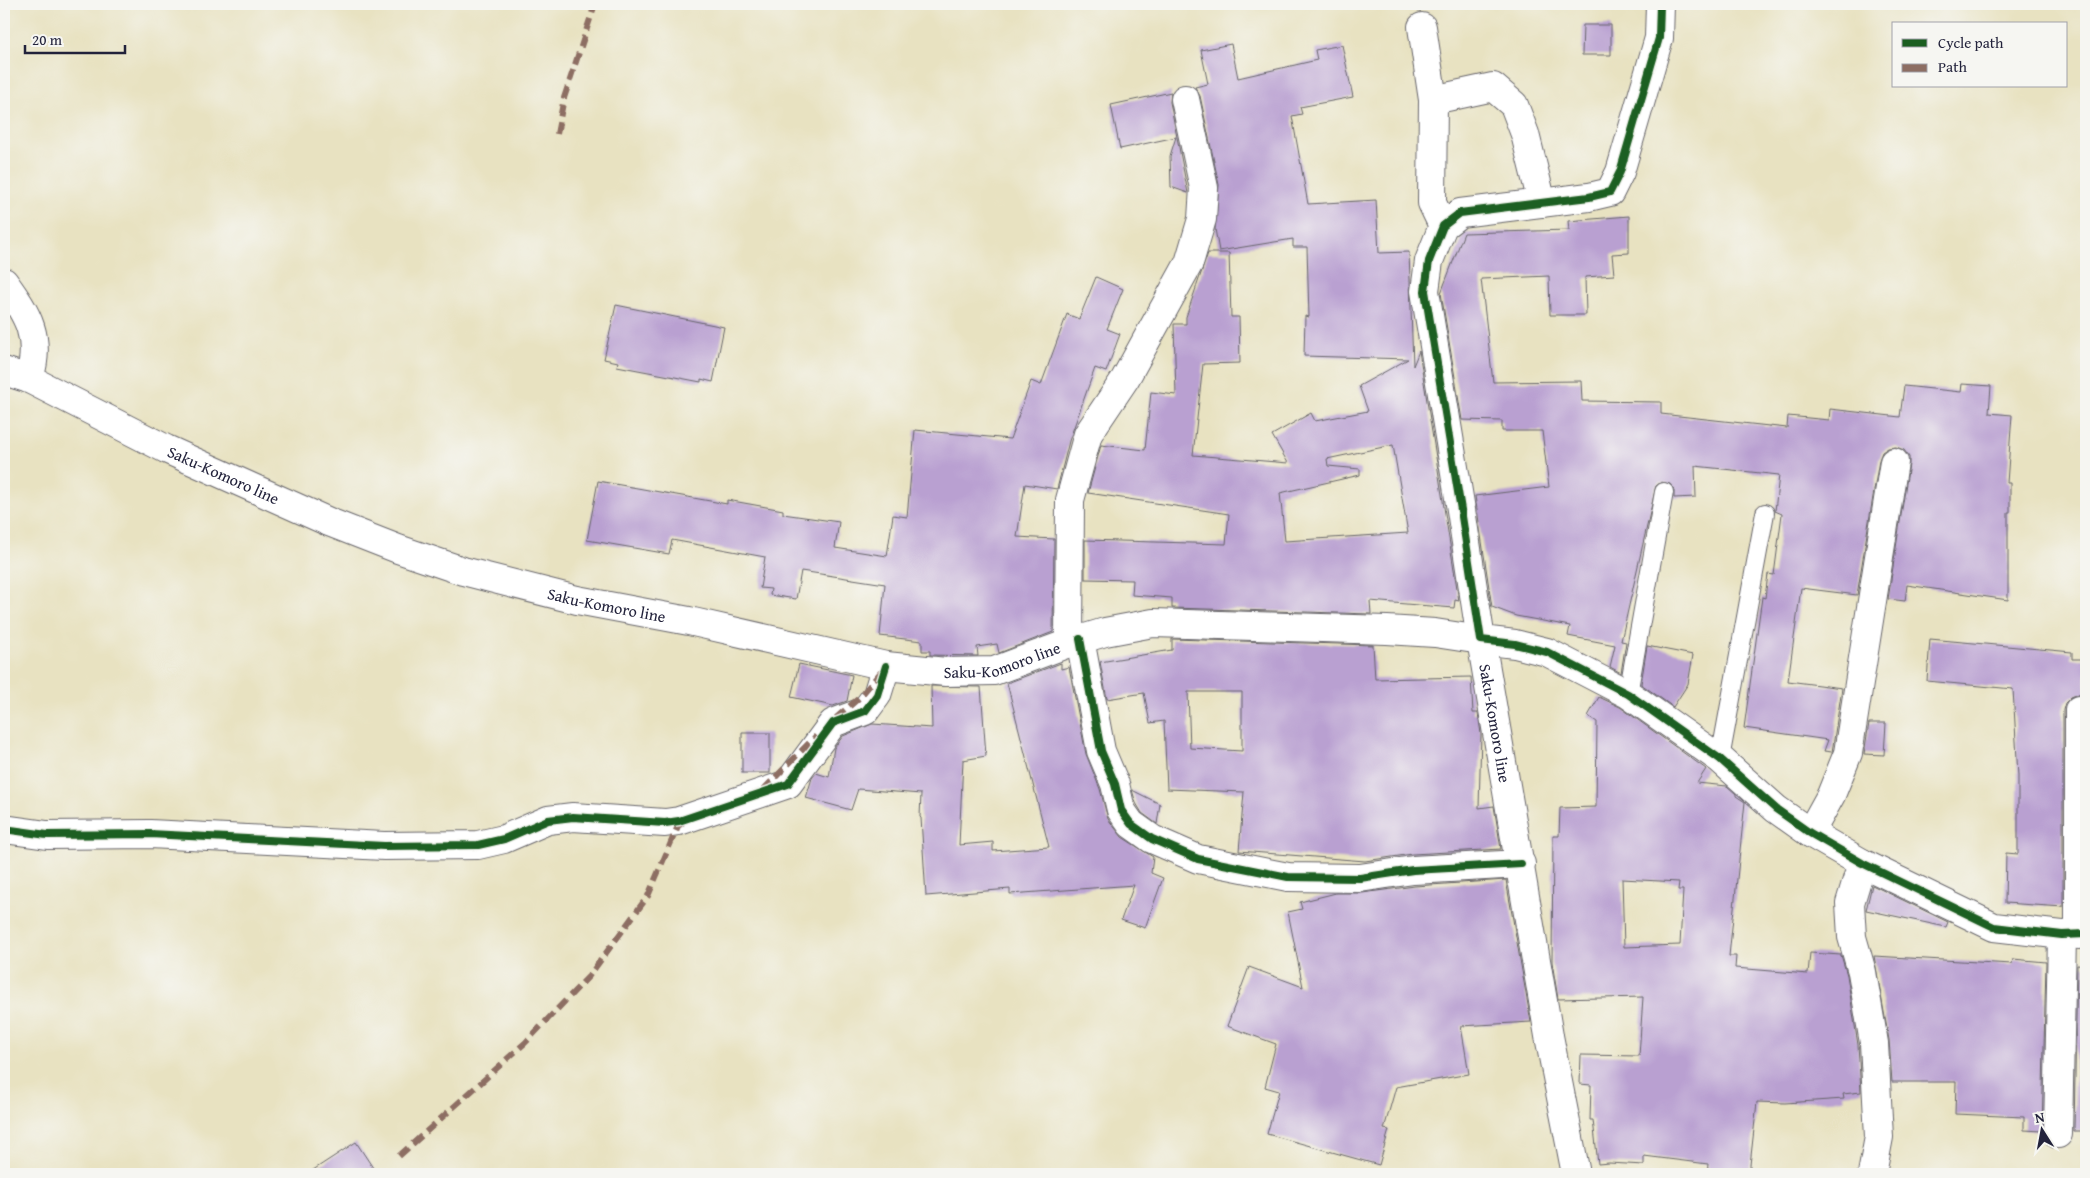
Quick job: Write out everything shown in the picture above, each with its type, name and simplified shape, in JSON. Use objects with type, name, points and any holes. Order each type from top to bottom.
[{"type":"street","points":[[1660,4],[1659,38],[1620,172],[1610,192],[1589,197],[1460,213],[1443,226],[1429,261],[1425,291],[1462,510],[1481,640],[1515,644],[1547,652],[1628,694],[1720,760],[1776,809],[1810,833],[1862,863],[1994,926],[2076,935]]},
{"type":"street","points":[[1422,28],[1433,100],[1432,203],[1443,226]]},
{"type":"street","points":[[1433,100],[1493,87],[1514,104],[1525,134],[1542,203]]},
{"type":"street","points":[[1186,99],[1204,188],[1202,219],[1188,263],[1125,379],[1088,434],[1070,500],[1074,641],[1102,751],[1115,784],[1121,810],[1131,824],[1152,839],[1198,859],[1288,877],[1360,878],[1413,870],[1521,864]]},
{"type":"street","points":[[4,282],[28,321],[35,341],[35,361],[29,379]]},
{"type":"street","name":"Saku-Komoro line","points":[[4,371],[29,379],[166,449],[329,522],[398,550],[462,571],[577,600],[689,621],[886,666],[946,672],[994,672],[1074,641],[1105,632],[1154,623],[1387,630],[1435,633],[1481,640],[1521,864],[1549,1036],[1576,1174]]},
{"type":"street","points":[[1810,833],[1831,795],[1848,753],[1894,462]]},
{"type":"street","points":[[4,829],[47,835],[150,834],[384,846],[478,845],[504,839],[548,820],[573,817],[665,823],[679,821],[788,784],[832,723],[865,711],[877,695],[886,666]]},
{"type":"street","points":[[2058,1134],[2076,935],[2079,710]]},
{"type":"street","points":[[1862,863],[1850,903],[1852,937],[1862,972],[1874,1043],[1879,1137],[1872,1174]]},
{"type":"lane","points":[[1628,694],[1664,492]]},
{"type":"lane","points":[[1720,760],[1765,513]]},
{"type":"building","points":[[1583,25],[1611,25],[1611,55],[1582,55]]},
{"type":"building","points":[[1231,44],[1238,78],[1317,60],[1315,50],[1342,45],[1353,97],[1300,107],[1302,114],[1292,116],[1308,204],[1376,200],[1379,253],[1409,252],[1413,366],[1419,351],[1459,601],[1455,600],[1454,608],[1370,601],[1371,614],[1172,608],[1172,598],[1132,595],[1133,580],[1085,579],[1085,540],[1226,544],[1229,514],[1088,493],[1101,445],[1145,450],[1151,392],[1176,395],[1174,324],[1186,324],[1186,317],[1208,253],[1229,253],[1231,317],[1239,317],[1240,363],[1203,364],[1193,455],[1288,463],[1272,435],[1311,413],[1315,421],[1368,411],[1359,386],[1408,359],[1304,356],[1305,316],[1309,317],[1307,247],[1293,247],[1293,239],[1219,251],[1215,229],[1219,185],[1200,96],[1195,87],[1208,84],[1201,50]],"holes":[[[1393,445],[1408,533],[1285,541],[1280,493],[1360,475],[1360,469],[1328,466],[1327,459]]]},
{"type":"building","points":[[1171,92],[1170,102],[1188,193],[1171,187],[1170,156],[1176,137],[1120,149],[1111,105]]},
{"type":"building","points":[[1629,216],[1629,253],[1612,254],[1614,275],[1585,277],[1586,315],[1550,315],[1549,276],[1481,279],[1493,382],[1581,381],[1582,401],[1661,402],[1661,414],[1787,428],[1788,416],[1829,420],[1830,409],[1900,417],[1904,386],[1961,392],[1962,384],[1991,386],[1989,413],[2012,415],[2007,483],[2010,483],[2010,512],[2008,512],[2008,600],[1907,585],[1905,601],[1888,599],[1909,464],[1909,457],[1904,450],[1896,447],[1888,448],[1882,452],[1879,460],[1857,595],[1801,588],[1788,681],[1842,688],[1832,752],[1824,751],[1828,740],[1744,728],[1762,597],[1765,598],[1768,574],[1774,575],[1782,514],[1775,511],[1779,475],[1695,466],[1696,497],[1674,498],[1674,489],[1670,484],[1661,482],[1656,486],[1621,641],[1626,642],[1621,673],[1610,667],[1615,645],[1568,636],[1570,626],[1516,616],[1492,607],[1475,496],[1549,487],[1542,431],[1502,431],[1502,421],[1462,420],[1441,293],[1464,233],[1569,230],[1568,221]]},
{"type":"building","points":[[1096,277],[1123,289],[1107,329],[1120,334],[1106,372],[1095,368],[1069,441],[1057,489],[1025,484],[1017,537],[1054,539],[1053,632],[999,653],[997,644],[977,647],[978,656],[930,655],[930,651],[922,651],[922,641],[880,636],[885,584],[801,571],[796,599],[770,595],[771,589],[760,588],[765,557],[672,540],[669,554],[587,540],[598,481],[727,504],[727,500],[783,510],[783,514],[839,522],[835,548],[887,556],[893,515],[907,517],[915,430],[1010,439],[1031,381],[1041,385],[1067,314],[1079,319]]},
{"type":"building","points":[[616,305],[724,327],[713,382],[701,379],[701,382],[617,366],[618,362],[604,359]]},
{"type":"building","points":[[1172,639],[1373,645],[1375,679],[1471,677],[1473,713],[1478,713],[1481,734],[1479,808],[1494,806],[1501,849],[1412,854],[1365,861],[1239,851],[1244,792],[1167,789],[1164,721],[1150,723],[1144,693],[1107,699],[1100,662],[1172,650]],"holes":[[[1188,692],[1242,692],[1242,751],[1190,748]]]},
{"type":"building","points":[[1930,639],[2072,652],[2072,659],[2086,659],[2086,696],[2079,694],[2071,697],[2065,703],[2063,710],[2063,907],[2005,903],[2006,853],[2018,854],[2018,776],[2013,689],[1927,681]]},
{"type":"building","points":[[1647,646],[1693,655],[1688,684],[1673,707],[1641,684]]},
{"type":"building","points":[[1061,663],[1061,669],[1069,667],[1086,754],[1100,789],[1108,819],[1122,837],[1153,857],[1151,873],[1163,878],[1145,928],[1121,920],[1134,885],[1010,894],[1010,889],[926,896],[920,817],[921,794],[858,789],[851,810],[806,798],[812,778],[816,773],[829,777],[834,748],[843,736],[872,724],[932,728],[931,686],[981,687],[986,756],[963,760],[959,845],[993,842],[993,851],[1049,847],[1007,683]]},
{"type":"building","points":[[799,664],[852,675],[847,701],[833,706],[791,697]]},
{"type":"building","points":[[1599,697],[1620,707],[1706,769],[1697,783],[1727,786],[1745,802],[1729,956],[1736,956],[1735,968],[1808,974],[1810,953],[1841,955],[1847,975],[1858,1045],[1861,1092],[1843,1094],[1844,1099],[1785,1103],[1757,1102],[1749,1174],[1707,1174],[1708,1164],[1644,1156],[1644,1165],[1598,1164],[1593,1120],[1590,1120],[1591,1085],[1580,1084],[1581,1055],[1639,1056],[1643,997],[1558,999],[1552,962],[1553,836],[1559,836],[1560,808],[1596,807],[1597,722],[1588,716]],"holes":[[[1622,879],[1679,882],[1678,890],[1683,890],[1680,945],[1624,947]]]},
{"type":"building","points":[[1869,723],[1886,723],[1884,755],[1864,754]]},
{"type":"building","points":[[742,733],[770,733],[770,773],[742,773]]},
{"type":"building","points":[[1132,790],[1160,804],[1157,824],[1142,813],[1136,803]]},
{"type":"building","points":[[1506,880],[1531,1022],[1461,1026],[1469,1074],[1396,1087],[1384,1129],[1389,1130],[1379,1165],[1267,1134],[1279,1091],[1265,1087],[1276,1044],[1227,1026],[1249,967],[1303,987],[1288,912],[1302,909],[1300,902],[1336,893],[1362,893],[1415,886]]},
{"type":"building","points":[[1872,885],[1948,922],[1946,927],[1866,910]]},
{"type":"building","points":[[1874,956],[2012,964],[2013,959],[2046,962],[2042,1131],[2024,1130],[2024,1117],[1955,1114],[1956,1082],[1892,1082],[1889,1040]]},
{"type":"building","points":[[2077,965],[2086,966],[2086,1131],[2074,1131]]},
{"type":"building","points":[[356,1142],[377,1174],[307,1174]]},
{"type":"marked path","points":[[557,134],[564,98],[595,4]]},
{"type":"marked path","points":[[836,718],[859,698],[881,672]]},
{"type":"marked path","points":[[763,790],[816,736]]},
{"type":"marked path","points":[[399,1156],[525,1043],[589,976],[648,896],[678,826],[684,822]]},
{"type":"cycle path","points":[[1660,4],[1659,38],[1620,172],[1610,192],[1589,197],[1460,213],[1443,226],[1429,261],[1425,291],[1481,640],[1515,644],[1547,652],[1628,694],[1720,759],[1776,809],[1810,833],[1862,863],[1994,927],[2062,935],[2086,934]]},
{"type":"cycle path","points":[[1080,639],[1101,751],[1115,784],[1121,810],[1131,824],[1152,839],[1198,859],[1288,877],[1360,878],[1413,870],[1521,864]]},
{"type":"cycle path","points":[[4,829],[47,835],[150,834],[384,846],[478,845],[504,839],[548,820],[573,817],[665,823],[679,821],[788,784],[833,723],[865,711],[877,695],[886,666]]}]
